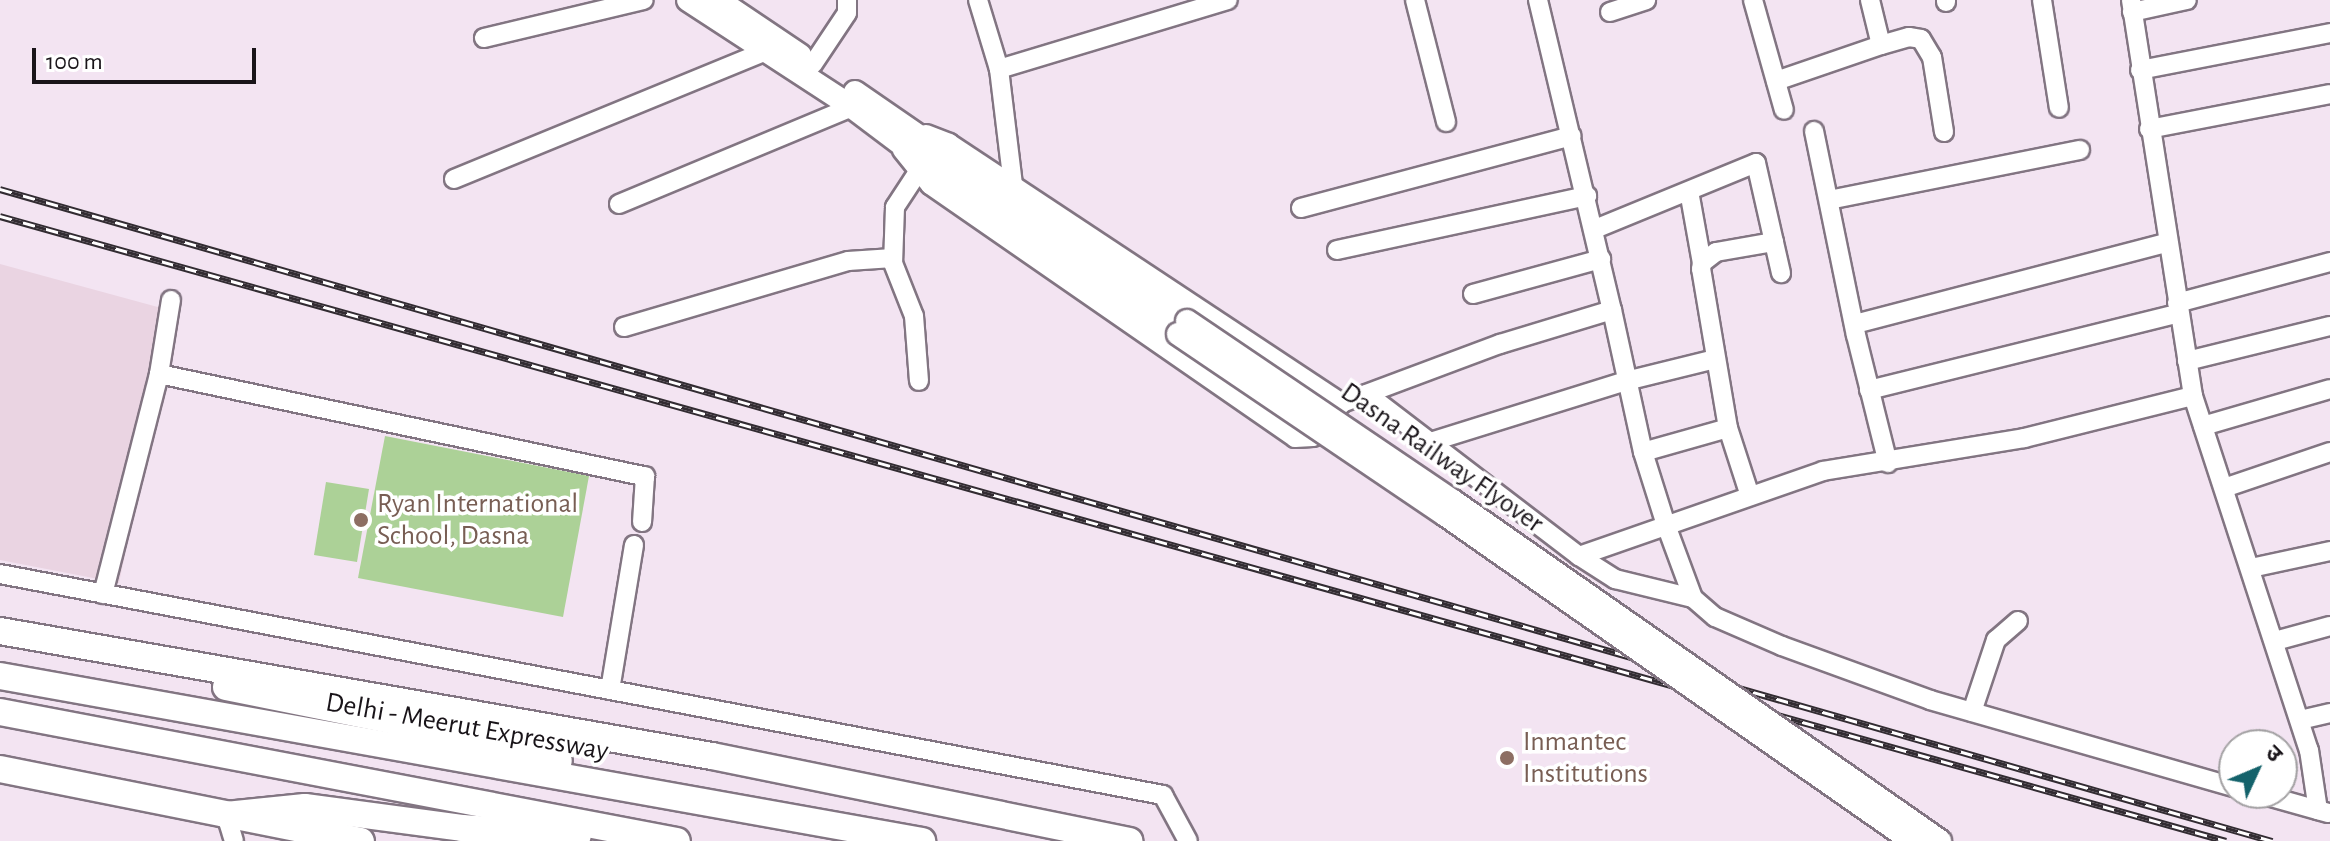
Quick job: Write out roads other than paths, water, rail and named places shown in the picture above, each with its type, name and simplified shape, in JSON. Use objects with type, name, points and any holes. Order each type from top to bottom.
[{"type":"highway","points":[[0,631],[261,695],[475,737],[709,802]]},
{"type":"highway","points":[[0,631],[712,756],[1129,841]]},
{"type":"highway","name":"Delhi - Meerut Expressway","points":[[0,676],[922,841]]},
{"type":"highway","points":[[0,712],[677,841]]},
{"type":"highway","points":[[0,769],[361,841]]},
{"type":"highway","points":[[226,815],[305,807],[462,828],[641,841]]},
{"type":"main road","points":[[688,0],[852,107],[903,135]]},
{"type":"main road","points":[[718,0],[813,64],[903,135]]},
{"type":"main road","name":"Dasna Railway Flyover","points":[[903,135],[1912,841]]},
{"type":"main road","name":"Dasna Railway Flyover","points":[[957,174],[1453,501],[1940,841]]},
{"type":"street","points":[[484,38],[644,0]]},
{"type":"street","points":[[813,64],[847,13],[847,0]]},
{"type":"street","points":[[978,0],[999,69],[1013,184]]},
{"type":"street","points":[[999,69],[1228,0]]},
{"type":"street","points":[[1415,0],[1446,122]]},
{"type":"street","points":[[1538,0],[1595,229],[1643,452],[1693,598]]},
{"type":"street","points":[[1610,12],[1646,0]]},
{"type":"street","points":[[1753,0],[1784,110]]},
{"type":"street","points":[[1870,0],[1881,45]]},
{"type":"street","points":[[2042,0],[2059,108]]},
{"type":"street","points":[[2187,0],[2131,6],[2193,396],[2300,720],[2324,812],[2298,805]]},
{"type":"street","points":[[2140,70],[2330,33]]},
{"type":"street","points":[[1776,81],[1881,45],[1909,37],[1921,39],[1932,57],[1944,132]]},
{"type":"street","points":[[454,179],[766,51]]},
{"type":"street","points":[[2149,129],[2330,94]]},
{"type":"street","points":[[619,204],[852,107]]},
{"type":"street","points":[[1814,131],[1869,390],[1888,463]]},
{"type":"street","points":[[903,135],[918,172],[966,212],[1295,438],[1313,437],[1342,403],[1500,344],[1612,310]]},
{"type":"street","points":[[903,135],[949,143],[1342,403]]},
{"type":"street","points":[[1301,208],[1572,136]]},
{"type":"street","points":[[1829,200],[2080,150]]},
{"type":"street","points":[[1595,229],[1756,163],[1781,273]]},
{"type":"street","points":[[918,172],[895,207],[893,268],[914,316],[919,381]]},
{"type":"street","points":[[1689,191],[1728,428],[1750,496]]},
{"type":"street","points":[[1337,250],[1587,196]]},
{"type":"street","points":[[1702,263],[1716,252],[1774,242]]},
{"type":"street","points":[[1855,324],[2167,243]]},
{"type":"street","points":[[624,327],[848,261],[893,258]]},
{"type":"street","points":[[1473,294],[1601,259]]},
{"type":"street","points":[[1869,390],[2178,308],[2330,262]]},
{"type":"street","points":[[103,594],[159,374],[171,300]]},
{"type":"street","points":[[2187,361],[2330,326]]},
{"type":"street","points":[[1427,443],[1626,381],[1715,359]]},
{"type":"street","points":[[159,374],[645,476],[642,522]]},
{"type":"street","points":[[2203,426],[2330,389]]},
{"type":"street","points":[[1367,394],[1427,443],[1579,556],[1615,579],[1693,598],[1715,617],[1782,646],[1972,712],[2218,782]]},
{"type":"street","points":[[1579,556],[1823,471],[1888,463],[2024,438],[2193,396]]},
{"type":"street","points":[[1643,452],[1728,428]]},
{"type":"street","points":[[2224,488],[2330,452]]},
{"type":"street","points":[[610,690],[634,545]]},
{"type":"street","points":[[2251,568],[2330,551]]},
{"type":"street","points":[[0,574],[1163,795],[1188,841]]},
{"type":"street","points":[[1972,712],[1996,640],[2018,621]]},
{"type":"street","points":[[2275,641],[2330,626]]},
{"type":"street","points":[[2300,720],[2330,713]]},
{"type":"street","points":[[226,815],[234,841]]},
{"type":"railway","points":[[0,189],[2272,841]]},
{"type":"railway","points":[[0,216],[2226,841]]},
{"type":"place","name":"Ryan International School, Dasna","points":[[361,520]]},
{"type":"place","name":"Inmantec Institutions","points":[[1507,758]]}]
